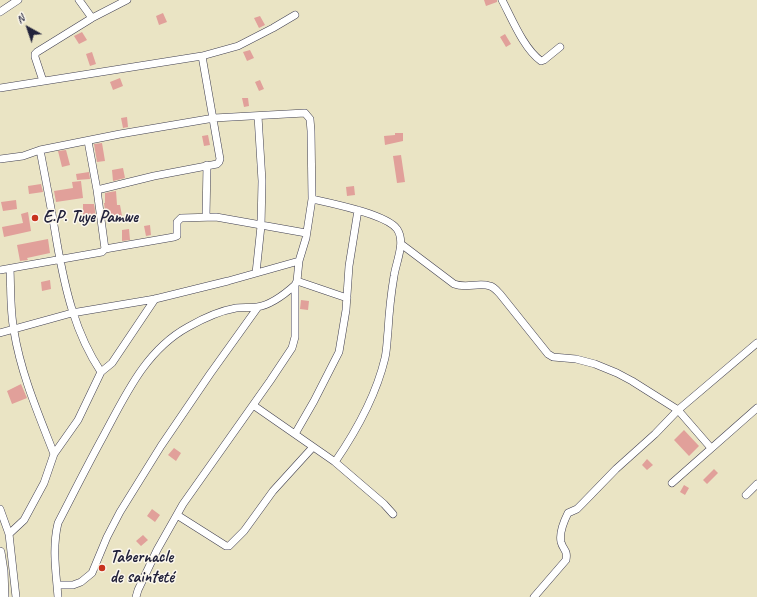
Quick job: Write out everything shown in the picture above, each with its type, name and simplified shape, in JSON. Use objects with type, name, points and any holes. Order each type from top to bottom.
[{"type":"main road","points":[[0,552],[3,571],[4,597]]},
{"type":"street","points":[[0,12],[18,0]]},
{"type":"street","points":[[79,0],[92,18]]},
{"type":"street","points":[[43,81],[35,54],[92,18],[127,0]]},
{"type":"street","points":[[502,0],[523,40],[531,52],[539,60],[544,60],[560,47]]},
{"type":"street","points":[[0,88],[202,56],[238,46],[254,39],[295,15]]},
{"type":"street","points":[[97,190],[217,164],[219,162],[220,159],[214,118],[202,56]]},
{"type":"street","points":[[0,159],[24,156],[40,150],[148,129],[214,118],[305,112],[308,115],[311,131],[312,199],[296,283],[295,337],[292,348],[176,515],[157,550],[136,597]]},
{"type":"street","points":[[256,273],[261,226],[262,181],[258,116]]},
{"type":"street","points":[[88,141],[97,190],[105,249]]},
{"type":"street","points":[[40,150],[59,259],[72,313],[92,359],[101,372]]},
{"type":"street","points":[[206,217],[207,165]]},
{"type":"street","points":[[312,199],[358,210],[388,222],[396,228],[400,236],[401,244],[394,276],[385,357],[382,370],[363,417],[351,439],[335,462]]},
{"type":"street","points":[[296,434],[339,352],[347,298],[349,266],[358,210]]},
{"type":"street","points":[[0,270],[102,252],[105,249],[174,237],[177,236],[178,220],[181,218],[216,217],[306,233]]},
{"type":"street","points":[[401,244],[460,287],[486,285],[494,288],[544,350],[553,357],[585,361],[604,367],[622,376],[678,410],[711,448]]},
{"type":"street","points":[[0,334],[72,313],[155,298],[299,261]]},
{"type":"street","points":[[10,269],[13,329],[22,370],[54,454]]},
{"type":"street","points":[[296,283],[347,298]]},
{"type":"street","points":[[58,597],[54,555],[55,534],[58,524],[139,372],[159,349],[187,327],[217,314],[236,308],[258,307],[286,293],[296,283]]},
{"type":"street","points":[[9,534],[24,520],[44,483],[54,454],[78,420],[101,372],[112,363],[155,298]]},
{"type":"street","points":[[57,585],[73,585],[81,582],[92,573],[107,537],[120,512],[210,374],[258,307]]},
{"type":"street","points":[[534,597],[566,560],[566,550],[562,545],[560,536],[568,513],[577,509],[616,469],[655,434],[678,410],[757,343]]},
{"type":"street","points":[[253,405],[335,462],[384,504],[393,514]]},
{"type":"street","points":[[672,483],[757,408]]},
{"type":"street","points":[[176,515],[226,546],[229,546],[244,531],[273,491],[313,447]]},
{"type":"street","points":[[746,495],[757,484]]},
{"type":"street","points":[[0,509],[9,534],[16,597]]},
{"type":"building","points":[[484,0],[497,0],[497,2],[486,6]]},
{"type":"building","points":[[163,13],[167,22],[159,25],[156,16]]},
{"type":"building","points":[[260,16],[265,25],[259,28],[254,18]]},
{"type":"building","points":[[82,32],[87,40],[79,44],[74,36]]},
{"type":"building","points":[[505,34],[511,44],[506,47],[500,37]]},
{"type":"building","points":[[250,50],[254,58],[247,61],[243,52]]},
{"type":"building","points":[[92,52],[96,64],[90,66],[86,54]]},
{"type":"building","points":[[120,78],[123,86],[113,90],[110,82]]},
{"type":"building","points":[[260,80],[264,89],[259,91],[255,82]]},
{"type":"building","points":[[242,98],[248,98],[249,106],[244,107]]},
{"type":"building","points":[[127,117],[128,127],[123,128],[121,118]]},
{"type":"building","points":[[395,133],[403,133],[403,141],[385,145],[384,136],[395,135]]},
{"type":"building","points":[[208,135],[210,145],[204,146],[202,136]]},
{"type":"building","points":[[102,143],[105,161],[97,162],[94,144]]},
{"type":"building","points":[[66,150],[70,165],[62,167],[58,151]]},
{"type":"building","points":[[401,155],[405,182],[397,183],[393,156]]},
{"type":"building","points":[[123,168],[125,178],[113,181],[112,170]]},
{"type":"building","points":[[89,172],[90,179],[77,180],[76,174]]},
{"type":"building","points":[[81,181],[83,198],[56,202],[54,191],[73,188],[72,182]]},
{"type":"building","points":[[41,184],[43,192],[29,194],[28,186]]},
{"type":"building","points":[[354,186],[355,195],[347,196],[346,187]]},
{"type":"building","points":[[116,191],[117,205],[120,205],[122,216],[106,218],[104,203],[105,193]]},
{"type":"building","points":[[16,200],[17,209],[3,211],[1,202]]},
{"type":"building","points":[[83,204],[94,204],[96,217],[83,217]]},
{"type":"building","points":[[28,212],[31,231],[4,237],[2,227],[23,223],[21,214]]},
{"type":"building","points":[[150,225],[151,235],[146,236],[144,226]]},
{"type":"building","points":[[129,229],[130,240],[122,241],[122,230]]},
{"type":"building","points":[[48,239],[50,253],[20,261],[17,245]]},
{"type":"building","points":[[50,280],[51,289],[42,291],[41,282]]},
{"type":"building","points":[[301,300],[309,301],[308,310],[300,309]]},
{"type":"building","points":[[21,384],[27,398],[12,404],[7,391]]},
{"type":"building","points":[[684,430],[699,446],[689,456],[674,440]]},
{"type":"building","points":[[174,448],[181,453],[176,461],[168,455]]},
{"type":"building","points":[[647,459],[653,465],[647,470],[642,465]]},
{"type":"building","points":[[714,469],[718,473],[707,484],[703,480]]},
{"type":"building","points":[[684,485],[689,488],[685,495],[680,492]]},
{"type":"building","points":[[152,509],[160,515],[155,522],[147,516]]},
{"type":"building","points":[[143,535],[148,540],[141,546],[136,541]]},
{"type":"place","name":"E.P. Tuye Pamwe","points":[[35,218]]},
{"type":"place","name":"Tabernacle de sainteté","points":[[102,568]]}]
